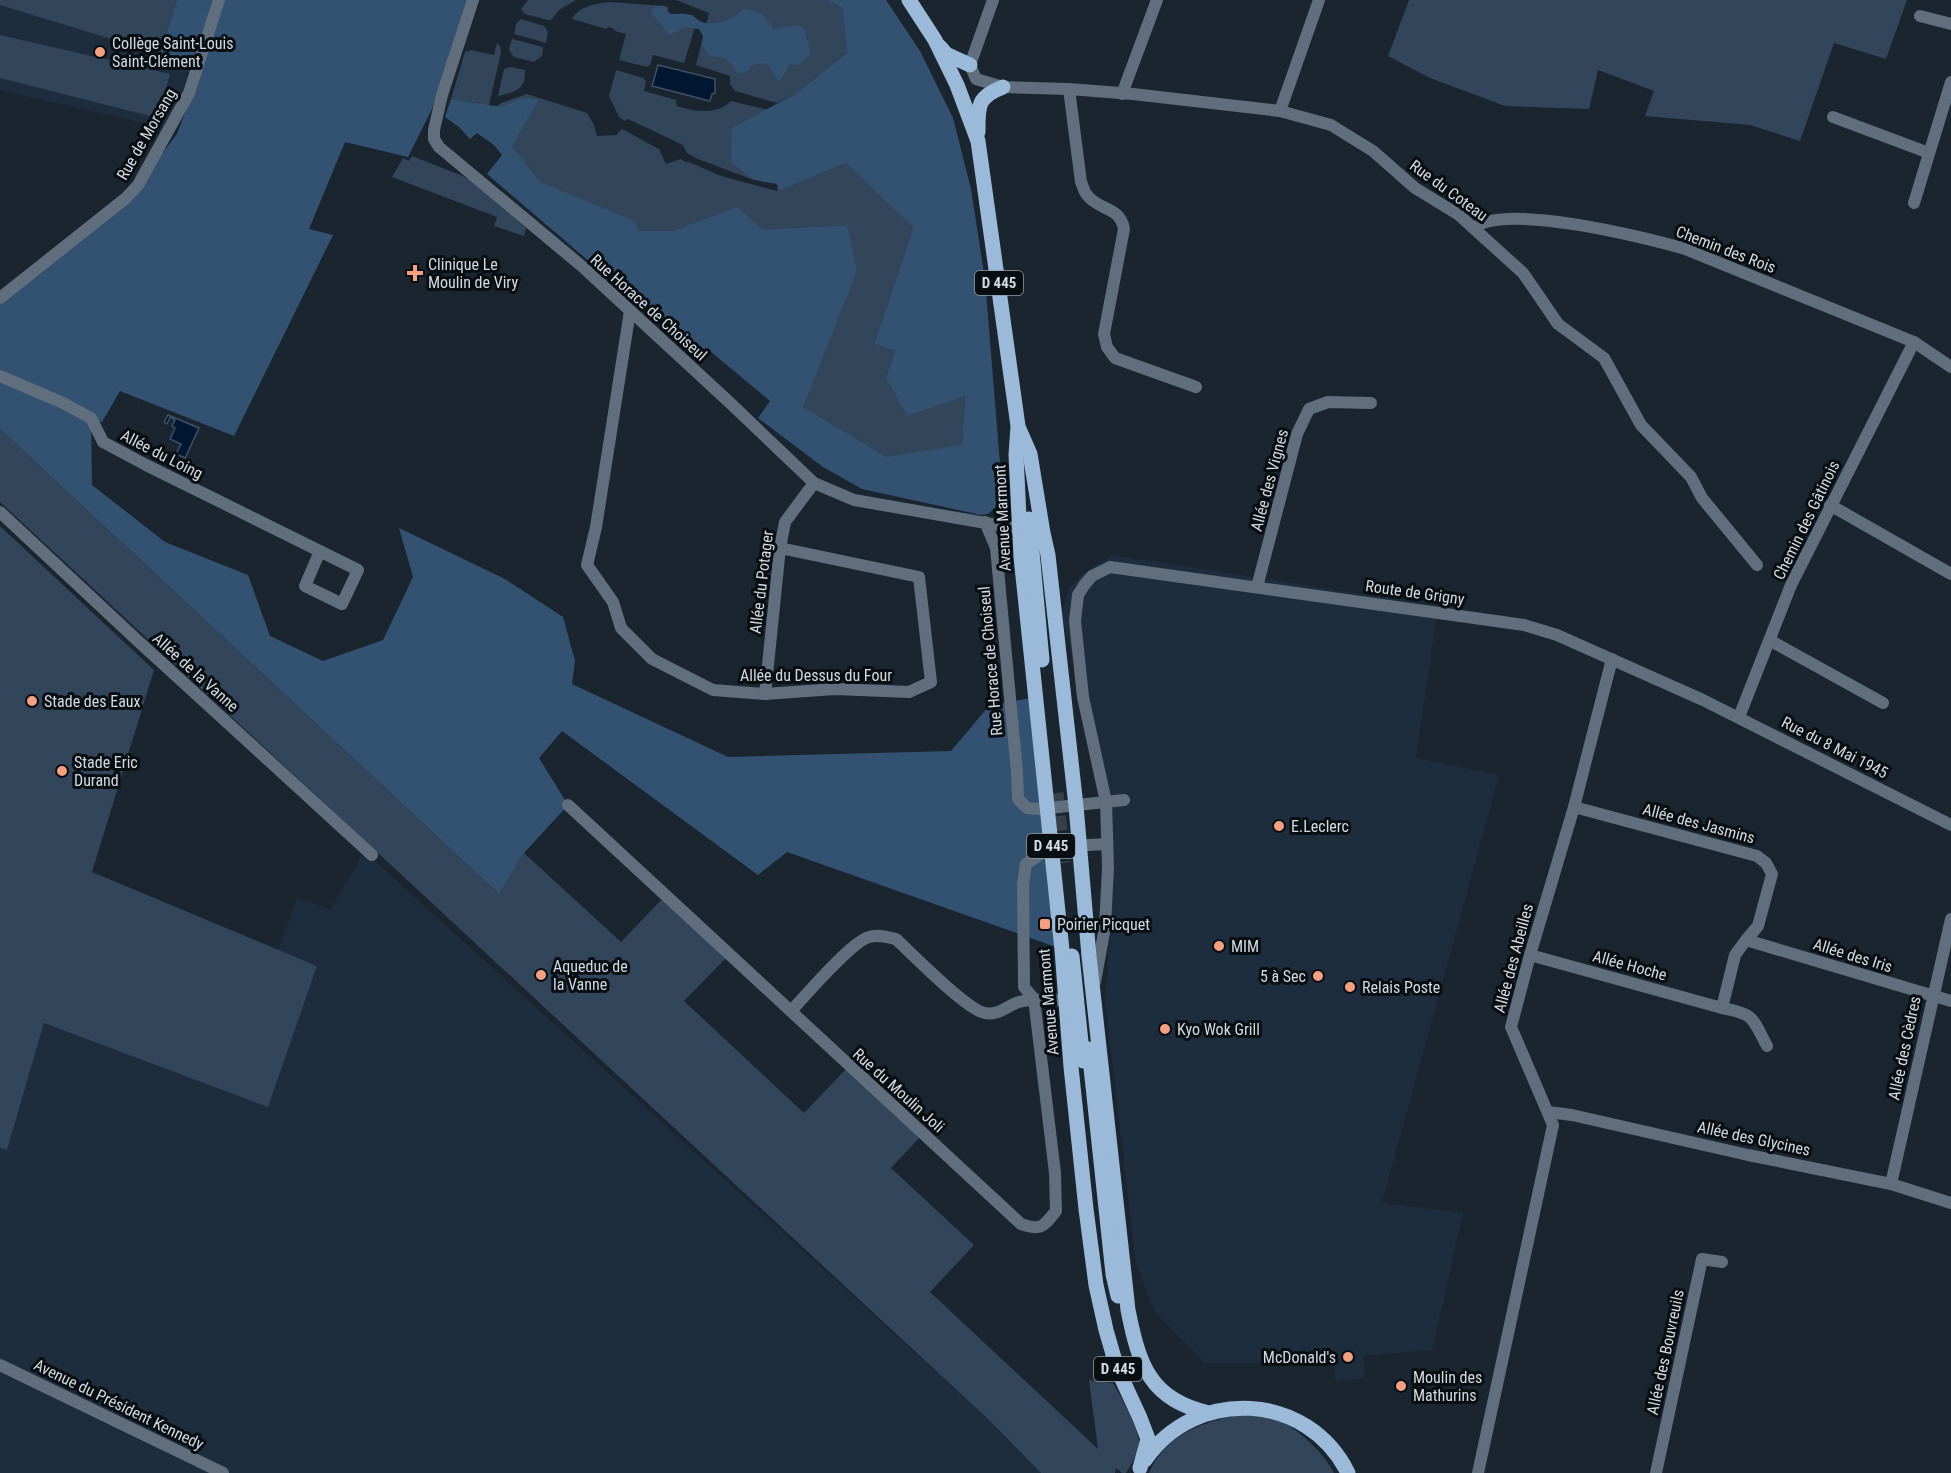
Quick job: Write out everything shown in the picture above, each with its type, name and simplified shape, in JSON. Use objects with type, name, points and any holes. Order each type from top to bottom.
[{"type":"main road","name":"Avenue Marmont","points":[[909,0],[935,40],[957,85],[978,141],[1018,426],[1016,455],[1020,529],[1086,1209],[1096,1285],[1106,1330],[1117,1368],[1148,1439],[1139,1471]]},
{"type":"main road","points":[[935,40],[946,54],[972,58]]},
{"type":"main road","points":[[978,141],[978,107],[988,94],[1003,87]]},
{"type":"main road","name":"Avenue Marmont","points":[[1018,426],[1030,454],[1048,555],[1076,806],[1093,991],[1127,1298],[1134,1338]]},
{"type":"main road","name":"Avenue Marmont","points":[[1016,455],[1025,480],[1060,792],[1040,556],[1043,533]]},
{"type":"main road","name":"Avenue Marmont","points":[[1106,1330],[1067,862],[1113,1274],[1123,1314],[1150,1376],[1164,1394],[1192,1409],[1209,1413]]},
{"type":"main road","points":[[1139,1471],[1153,1449],[1189,1421],[1209,1413],[1256,1409],[1292,1417],[1308,1426],[1330,1445],[1348,1473]]},
{"type":"street","name":"Rue de Morsang","points":[[0,298],[126,198],[138,185],[189,93],[219,0]]},
{"type":"street","name":"Rue Horace de Choiseul","points":[[473,0],[442,95],[434,130],[436,143],[443,151],[584,268],[814,483],[854,501],[1020,529]]},
{"type":"street","points":[[972,58],[993,0]]},
{"type":"street","points":[[1122,94],[1157,0]]},
{"type":"street","points":[[1280,111],[1318,0]]},
{"type":"street","points":[[1920,16],[1951,24]]},
{"type":"street","name":"Rue du Coteau","points":[[972,58],[976,78],[1003,87],[1069,89],[1280,111],[1331,124],[1373,151],[1415,188],[1459,215],[1475,228],[1523,273],[1558,324],[1604,358],[1641,425],[1690,477],[1702,498],[1757,565]]},
{"type":"street","points":[[1914,203],[1951,82]]},
{"type":"street","points":[[1069,89],[1081,182],[1086,195],[1117,213],[1124,229],[1104,334],[1107,347],[1115,358],[1196,387]]},
{"type":"street","points":[[1833,117],[1929,153]]},
{"type":"street","name":"Chemin des Rois","points":[[1475,228],[1480,223],[1521,218],[1615,231],[1658,241],[1685,249],[1914,342],[1951,367]]},
{"type":"street","name":"Allée du Dessus du Four","points":[[630,311],[596,527],[587,565],[613,602],[621,628],[652,659],[713,690],[765,694],[835,688],[909,692],[931,682],[919,577],[780,548]]},
{"type":"street","name":"Chemin des Gâtinois","points":[[1739,717],[1791,585],[1914,342]]},
{"type":"street","name":"Allée du Loing","points":[[0,376],[61,402],[91,418],[103,442],[137,461],[320,551],[358,570],[342,604],[305,586],[320,551]]},
{"type":"street","name":"Allée des Vignes","points":[[1257,587],[1297,434],[1309,409],[1328,402],[1371,404]]},
{"type":"street","name":"Allée du Potager","points":[[765,694],[784,522],[814,483]]},
{"type":"street","points":[[1830,505],[1951,574]]},
{"type":"street","name":"Allée de la Vanne","points":[[0,512],[372,855]]},
{"type":"street","name":"Rue Horace de Choiseul","points":[[986,522],[996,548],[1018,799],[1028,808],[1048,808]]},
{"type":"street","name":"Route de Grigny","points":[[1106,802],[1083,697],[1075,621],[1078,595],[1085,584],[1092,576],[1110,567],[1524,625],[1557,635],[1703,700]]},
{"type":"street","points":[[1770,640],[1883,703]]},
{"type":"street","name":"Allée des Abeilles","points":[[1478,1473],[1553,1125],[1511,1028],[1574,807],[1612,659]]},
{"type":"street","name":"Rue du 8 Mai 1945","points":[[1703,700],[1951,825]]},
{"type":"street","points":[[1048,808],[1124,800]]},
{"type":"street","points":[[1093,991],[1105,927],[1106,802]]},
{"type":"street","name":"Rue du Moulin Joli","points":[[568,805],[791,1011],[848,1067],[928,1137],[1021,1224],[1034,1229],[1044,1226],[1056,1211],[1055,1173],[1034,999]]},
{"type":"street","name":"Allée des Jasmins","points":[[1574,807],[1757,856],[1766,863],[1772,874],[1758,926],[1746,939]]},
{"type":"street","points":[[1034,999],[1024,987],[1023,884],[1026,864],[1051,847],[1107,844]]},
{"type":"street","name":"Allée des Cèdres","points":[[1892,1184],[1951,919]]},
{"type":"street","points":[[791,1011],[852,947],[868,937],[884,936],[896,939],[970,1006],[986,1014],[1003,1011],[1016,1002],[1034,999],[1066,1000]]},
{"type":"street","points":[[1722,1008],[1735,955],[1746,939]]},
{"type":"street","name":"Allée des Iris","points":[[1746,939],[1951,1001]]},
{"type":"street","name":"Allée Hoche","points":[[1530,955],[1742,1012],[1753,1018],[1767,1046]]},
{"type":"street","name":"Allée des Glycines","points":[[1548,1112],[1572,1115],[1748,1155],[1892,1184],[1951,1203]]},
{"type":"street","name":"Allée des Bouvreuils","points":[[1656,1473],[1702,1259],[1722,1262]]},
{"type":"street","name":"Avenue du Président Kennedy","points":[[0,1365],[223,1473]]},
{"type":"shaded area","name":"Collège Saint-Louis Saint-Clément","points":[[0,0],[217,0],[170,129],[0,90]]},
{"type":"shaded area","points":[[0,0],[177,0],[160,54],[0,5]]},
{"type":"shaded area","points":[[177,0],[468,0],[432,109],[408,157],[345,142],[309,229],[333,235],[234,436],[120,391],[102,422],[91,419],[92,485],[165,542],[248,575],[270,636],[323,661],[383,640],[413,577],[399,528],[505,579],[563,617],[575,661],[572,684],[728,757],[951,751],[989,706],[1031,698],[1056,947],[787,852],[758,875],[562,731],[539,758],[568,805],[524,853],[499,894],[0,429],[0,298],[138,185],[177,134],[201,70],[160,54]]},
{"type":"shaded area","points":[[528,0],[576,0],[548,20],[525,14],[521,9]]},
{"type":"shaded area","points":[[676,0],[826,0],[842,8],[847,53],[795,94],[777,103],[735,91],[730,84],[730,76],[696,65],[709,13]]},
{"type":"shaded area","points":[[826,0],[886,0],[920,51],[953,118],[971,189],[985,280],[1003,500],[988,514],[981,515],[862,489],[823,467],[758,418],[770,401],[710,351],[694,351],[487,174],[502,155],[494,145],[477,133],[470,139],[445,117],[451,99],[501,107],[522,98],[539,99],[512,146],[540,182],[635,221],[638,231],[673,231],[738,207],[762,230],[847,225],[857,271],[803,407],[886,457],[962,445],[965,396],[907,416],[886,377],[895,351],[874,344],[914,228],[846,163],[778,191],[777,184],[754,180],[731,162],[732,128],[795,94],[847,53],[842,8]]},
{"type":"shaded area","points":[[1409,0],[1907,0],[1886,59],[1834,43],[1800,141],[1750,125],[1645,116],[1654,91],[1598,70],[1589,109],[1505,106],[1430,78],[1388,56]]},
{"type":"shaded area","points":[[610,2],[665,6],[668,7],[668,14],[693,15],[696,24],[684,63],[653,55],[647,67],[619,60],[626,34],[608,27],[606,29],[572,19],[584,8]]},
{"type":"shaded area","points":[[655,6],[664,6],[670,14],[688,14],[707,23],[724,21],[743,9],[754,11],[762,14],[773,29],[798,25],[804,29],[811,53],[799,65],[789,64],[779,81],[767,63],[752,65],[747,71],[738,74],[726,58],[709,56],[702,45],[703,36],[699,29],[683,27],[668,35],[651,14]]},
{"type":"shaded area","points":[[521,19],[544,26],[548,32],[546,43],[514,34],[516,24]]},
{"type":"shaded area","points":[[0,35],[170,74],[158,118],[0,78]]},
{"type":"shaded area","points":[[512,39],[543,47],[542,56],[534,62],[514,57],[509,50]]},
{"type":"shaded area","points":[[497,43],[501,53],[489,105],[482,106],[482,104],[451,99],[465,52],[471,50],[494,55]]},
{"type":"shaded area","points":[[658,65],[715,79],[715,93],[712,94],[710,101],[652,86]]},
{"type":"shaded area","points":[[510,67],[525,70],[523,82],[514,92],[498,96],[504,69]]},
{"type":"shaded area","points":[[616,70],[643,78],[646,81],[644,91],[676,100],[677,106],[684,108],[698,111],[719,109],[731,101],[768,110],[754,180],[698,159],[687,153],[683,145],[619,117],[609,96]]},
{"type":"shaded area","points":[[527,94],[587,113],[597,136],[616,135],[622,129],[659,149],[666,164],[681,159],[721,176],[777,191],[846,163],[920,193],[965,395],[962,445],[896,465],[803,407],[847,225],[638,239],[535,183],[512,146],[496,107]],"holes":[[[894,287],[926,382],[886,377],[895,351],[874,344]]]},
{"type":"shaded area","points":[[412,156],[475,183],[526,228],[524,236],[494,226],[497,217],[392,177],[403,158],[409,161]]},
{"type":"shaded area","points":[[168,415],[199,428],[185,458],[176,454],[181,444],[170,439],[175,428],[172,426],[175,420],[170,417],[167,424],[164,422]]},
{"type":"shaded area","points":[[0,429],[499,894],[524,853],[621,942],[665,896],[729,955],[684,1001],[804,1113],[848,1067],[923,1134],[891,1168],[974,1245],[930,1292],[1098,1449],[1089,1380],[1113,1383],[1132,1419],[1139,1441],[1137,1454],[1126,1473],[1116,1468],[1115,1473],[1041,1473],[989,1420],[0,502]]},
{"type":"shaded area","name":"Stade Eric Durand","points":[[0,526],[154,670],[92,872],[317,966],[268,1107],[44,1023],[7,1150],[0,1148]]},
{"type":"shaded area","points":[[1112,555],[1438,606],[1416,758],[1499,775],[1382,1203],[1463,1213],[1442,1308],[1432,1350],[1363,1356],[1365,1378],[1336,1381],[1333,1359],[1286,1364],[1204,1363],[1155,1312],[1136,1264],[1105,1002],[1113,893],[1103,767],[1061,616],[1069,588],[1082,574]]},
{"type":"shaded area","points":[[364,851],[989,1420],[1041,1473],[0,1473],[0,1148],[7,1149],[44,1023],[268,1106],[317,966],[278,950],[297,898],[331,909]]},
{"type":"shaded area","points":[[1246,1414],[1290,1426],[1319,1452],[1334,1473],[1149,1473],[1156,1459],[1177,1438],[1217,1420]]},
{"type":"tunnel","points":[[1056,793],[1063,863]]},
{"type":"place","name":"Collège Saint-Louis Saint-Clément","points":[[100,52]]},
{"type":"place","name":"Clinique Le Moulin de Viry","points":[[415,273]]},
{"type":"place","name":"Stade des Eaux","points":[[32,701]]},
{"type":"place","name":"Stade Eric Durand","points":[[62,771]]},
{"type":"place","name":"E.Leclerc","points":[[1279,826]]},
{"type":"place","name":"Poirier Picquet","points":[[1045,924]]},
{"type":"place","name":"MIM","points":[[1219,946]]},
{"type":"place","name":"Aqueduc de la Vanne","points":[[541,975]]},
{"type":"place","name":"5 à Sec","points":[[1318,976]]},
{"type":"place","name":"Relais Poste","points":[[1350,987]]},
{"type":"place","name":"Kyo Wok Grill","points":[[1165,1029]]},
{"type":"place","name":"McDonald's","points":[[1348,1357]]},
{"type":"place","name":"Moulin des Mathurins","points":[[1401,1386]]}]
